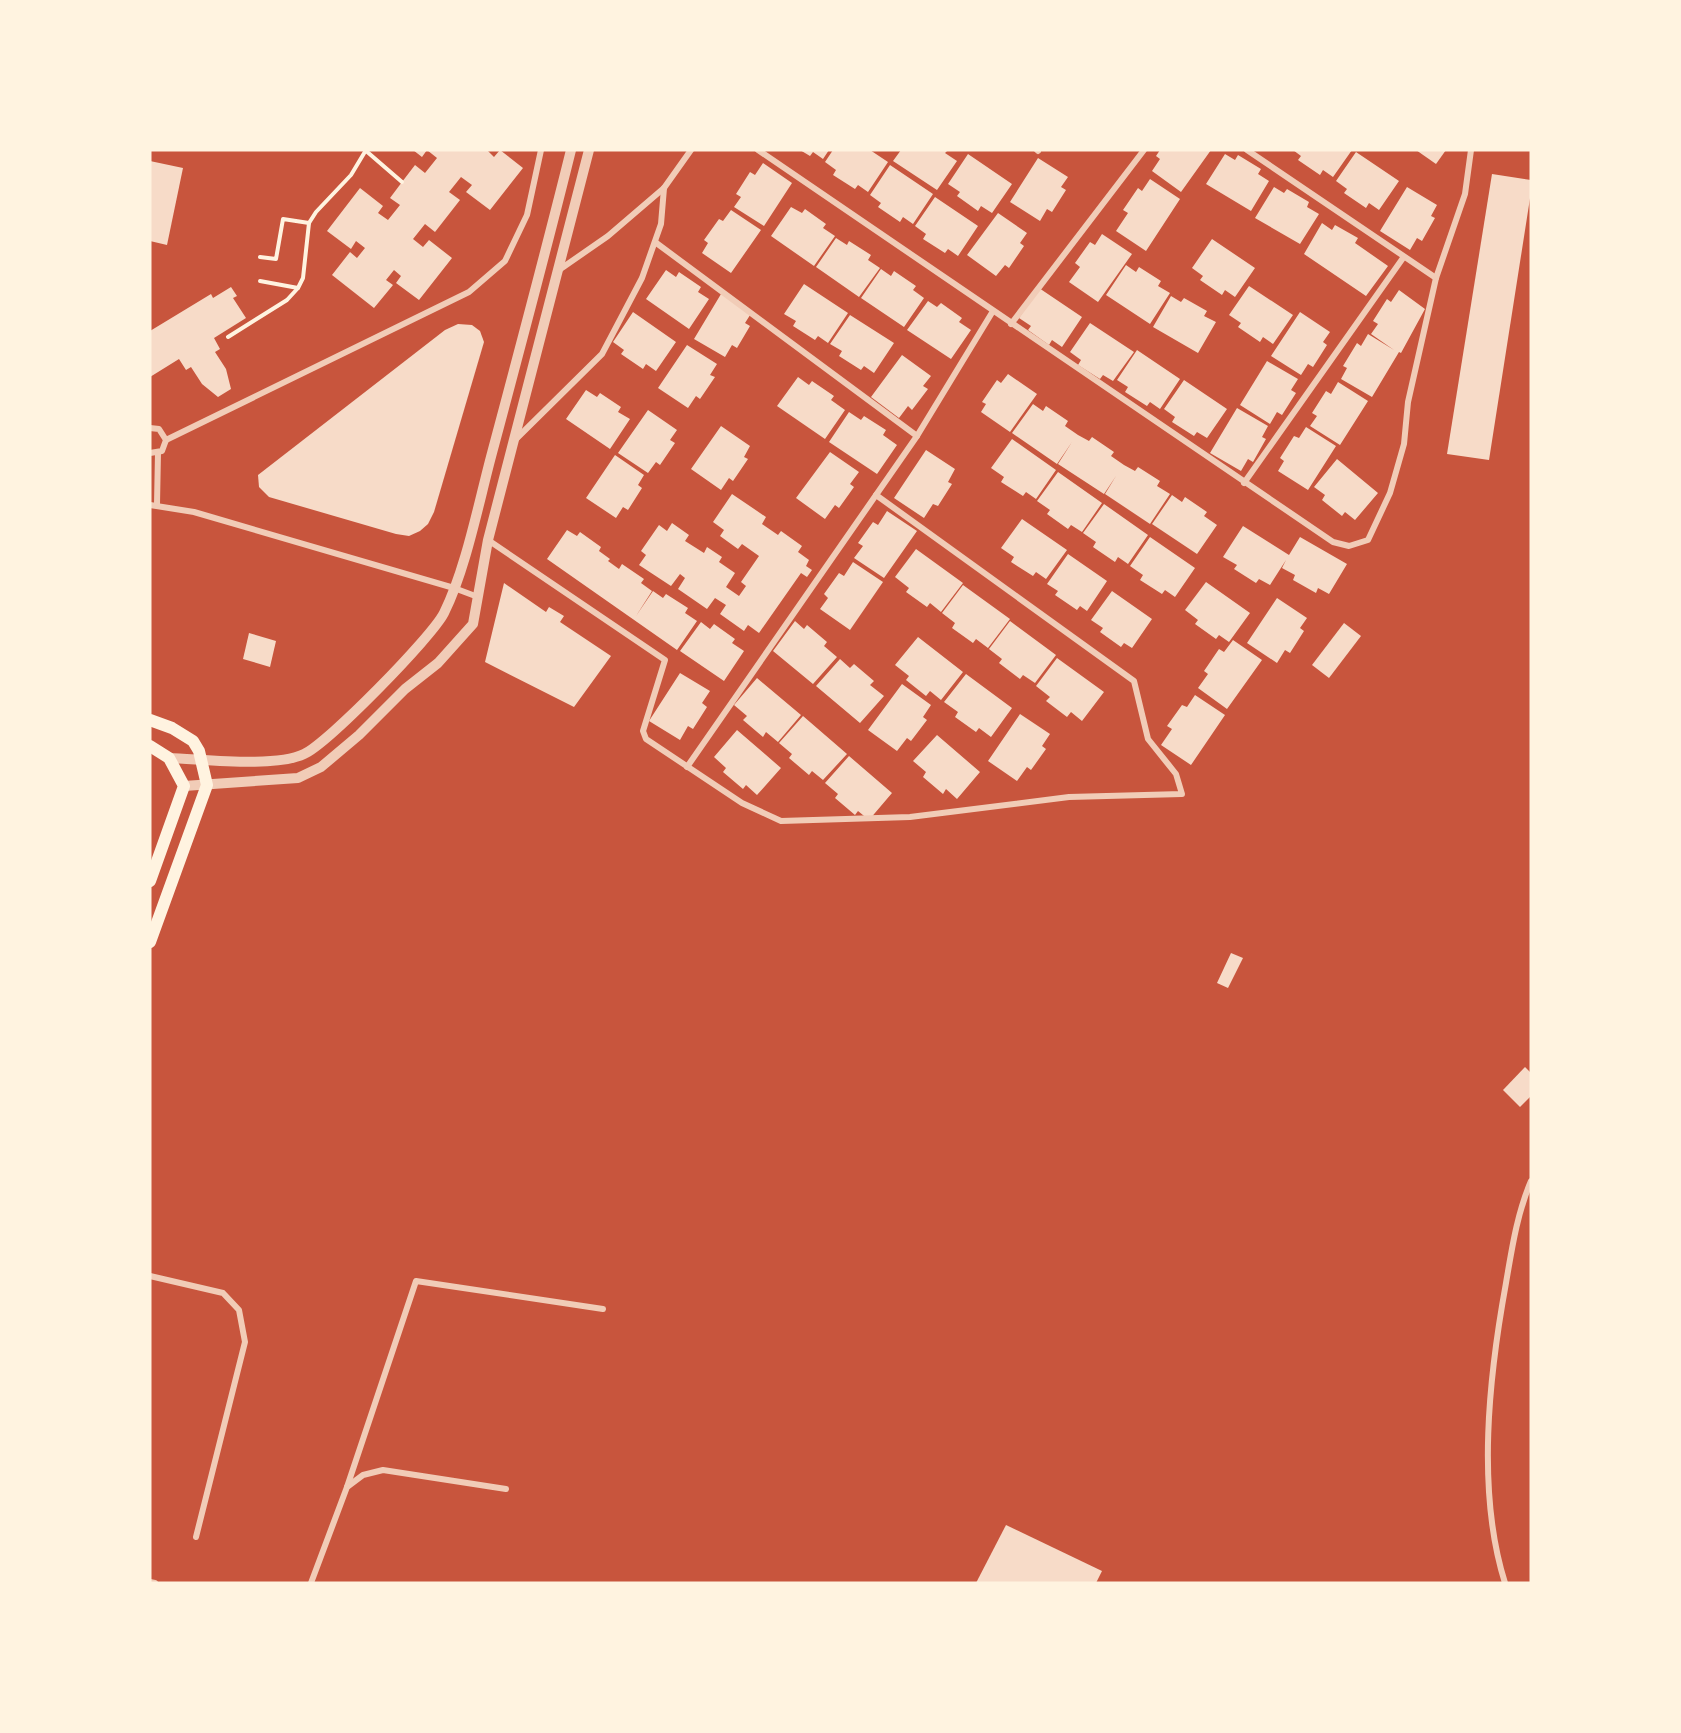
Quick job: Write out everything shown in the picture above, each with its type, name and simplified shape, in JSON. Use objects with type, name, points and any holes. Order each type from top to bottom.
[{"type":"main road","points":[[150,720],[172,728],[193,741],[201,759],[207,785],[150,942]]},
{"type":"main road","points":[[150,746],[169,758],[184,786],[150,881]]},
{"type":"street","points":[[166,440],[469,292],[505,261],[527,215],[540,150]]},
{"type":"street","points":[[169,758],[252,761],[286,759],[305,754],[346,721],[443,615],[454,588],[543,262],[571,150]]},
{"type":"street","points":[[184,786],[298,778],[321,767],[463,639],[473,624],[488,540],[560,270],[589,150]]},
{"type":"street","points":[[560,270],[608,236],[664,188],[692,150]]},
{"type":"street","points":[[758,150],[1333,542],[1349,546],[1368,540],[1390,493],[1404,444],[1408,402],[1436,278],[1465,194],[1471,150]]},
{"type":"street","points":[[1011,324],[1144,150]]},
{"type":"street","points":[[1247,150],[1403,258],[1436,278]]},
{"type":"street","points":[[514,441],[602,354],[642,278],[661,225],[664,188]]},
{"type":"street","points":[[655,242],[917,436]]},
{"type":"street","points":[[1245,483],[1403,258]]},
{"type":"street","points":[[687,767],[917,436],[993,311]]},
{"type":"street","points":[[150,428],[159,429],[166,440],[164,448],[158,453],[150,453]]},
{"type":"street","points":[[158,453],[153,504],[194,512],[478,597]]},
{"type":"street","points":[[488,540],[665,660],[643,731],[646,739],[742,803],[781,821],[910,817],[1069,797],[1182,794],[1176,774],[1148,739],[1134,681],[876,495]]},
{"type":"street","points":[[1505,1583],[1497,1558],[1489,1475],[1493,1353],[1518,1212],[1531,1181]]},
{"type":"street","points":[[150,1276],[223,1293],[239,1310],[245,1342],[196,1537]]},
{"type":"street","points":[[311,1583],[347,1487],[416,1281],[603,1309]]},
{"type":"street","points":[[347,1487],[363,1475],[383,1470],[506,1489]]},
{"type":"street","points":[[150,1582],[154,1583]]},
{"type":"path","points":[[228,337],[286,300],[298,288],[303,278],[309,224],[316,212],[351,175],[366,150],[402,182]]},
{"type":"path","points":[[260,256],[276,259],[283,219],[309,224]]},
{"type":"path","points":[[260,281],[298,288]]},
{"type":"building","points":[[413,150],[427,150],[422,157]]},
{"type":"building","points":[[427,150],[487,150],[494,157],[500,150],[523,168],[490,210],[466,192],[472,185],[461,177],[449,192],[460,200],[435,232],[425,224],[413,239],[423,247],[429,240],[452,258],[419,300],[396,283],[401,276],[394,270],[386,280],[393,285],[374,308],[332,275],[350,252],[357,258],[365,248],[356,241],[351,249],[327,231],[360,188],[383,206],[378,213],[388,220],[400,205],[390,198],[415,165],[425,173],[437,158]]},
{"type":"building","points":[[800,150],[829,150],[823,159],[813,152],[810,156]]},
{"type":"building","points":[[833,150],[870,150],[888,162],[868,192],[858,185],[855,189],[833,175],[836,170],[825,162]]},
{"type":"building","points":[[901,150],[948,150],[945,153],[957,161],[937,190],[893,161]]},
{"type":"building","points":[[1160,150],[1211,150],[1181,192],[1152,171],[1160,159],[1156,156]]},
{"type":"building","points":[[1293,150],[1352,150],[1333,177],[1323,170],[1320,175],[1298,160],[1301,156]]},
{"type":"building","points":[[1416,150],[1446,150],[1436,164]]},
{"type":"building","points":[[1356,152],[1399,181],[1379,210],[1369,203],[1366,208],[1344,193],[1347,189],[1336,181]]},
{"type":"building","points":[[968,154],[1012,184],[992,213],[981,206],[978,211],[957,196],[960,192],[948,184]]},
{"type":"building","points":[[1225,154],[1235,160],[1238,155],[1261,169],[1258,174],[1269,181],[1251,211],[1206,184]]},
{"type":"building","points":[[1038,158],[1068,177],[1061,187],[1066,190],[1052,212],[1047,209],[1040,221],[1010,202]]},
{"type":"building","points":[[150,161],[183,168],[167,245],[150,241]]},
{"type":"building","points":[[763,163],[792,183],[764,226],[734,207],[741,197],[736,194],[750,172],[755,175]]},
{"type":"building","points":[[890,165],[933,194],[913,224],[903,217],[900,222],[878,207],[881,203],[870,195]]},
{"type":"building","points":[[1492,174],[1531,180],[1531,192],[1489,460],[1447,454]]},
{"type":"building","points":[[1150,179],[1180,199],[1146,251],[1116,231],[1128,213],[1123,210],[1138,188],[1142,191]]},
{"type":"building","points":[[1274,187],[1284,193],[1287,189],[1309,202],[1307,207],[1319,214],[1300,244],[1255,218]]},
{"type":"building","points":[[1407,187],[1437,205],[1431,216],[1435,218],[1422,241],[1417,238],[1410,250],[1380,231]]},
{"type":"building","points":[[935,197],[978,226],[958,256],[948,249],[945,253],[923,239],[926,234],[915,226]]},
{"type":"building","points":[[791,207],[802,213],[805,209],[826,224],[823,228],[835,236],[814,266],[771,236]]},
{"type":"building","points":[[731,210],[761,230],[731,273],[702,253],[708,243],[704,240],[719,219],[723,221]]},
{"type":"building","points":[[998,213],[1027,233],[1020,243],[1024,246],[1009,268],[1005,265],[996,276],[967,255]]},
{"type":"building","points":[[1322,223],[1332,230],[1335,225],[1358,238],[1355,243],[1388,266],[1366,296],[1304,254]]},
{"type":"building","points":[[1102,234],[1132,254],[1098,302],[1069,282],[1080,267],[1075,263],[1090,242],[1095,245]]},
{"type":"building","points":[[836,238],[847,245],[849,241],[871,255],[868,260],[880,268],[859,297],[816,267]]},
{"type":"building","points":[[1212,239],[1255,268],[1235,297],[1225,290],[1222,295],[1200,280],[1203,276],[1192,268]]},
{"type":"building","points":[[1126,265],[1136,272],[1139,267],[1161,281],[1158,286],[1170,293],[1150,324],[1106,295]]},
{"type":"building","points":[[881,269],[891,276],[894,271],[916,286],[913,290],[924,298],[904,327],[861,298]]},
{"type":"building","points":[[666,270],[676,277],[679,272],[701,287],[698,292],[709,299],[689,329],[646,299]]},
{"type":"building","points":[[804,284],[848,313],[828,343],[818,336],[815,340],[793,326],[796,321],[784,314]]},
{"type":"building","points":[[1249,286],[1293,315],[1273,344],[1263,337],[1260,342],[1238,327],[1241,323],[1229,315]]},
{"type":"building","points":[[231,287],[237,296],[233,298],[246,318],[214,338],[220,349],[215,352],[226,369],[231,389],[218,397],[202,384],[191,367],[186,370],[179,359],[150,377],[150,331],[211,294],[213,298]]},
{"type":"building","points":[[1039,288],[1082,317],[1062,347],[1052,340],[1049,345],[1028,330],[1031,326],[1019,318]]},
{"type":"building","points":[[1399,290],[1425,309],[1401,353],[1399,352],[1372,397],[1341,379],[1347,368],[1343,366],[1357,343],[1361,346],[1368,334],[1394,350],[1371,334],[1378,324],[1373,321],[1387,299],[1391,302]]},
{"type":"building","points":[[721,294],[752,312],[745,323],[750,326],[737,348],[732,345],[725,357],[694,339]]},
{"type":"building","points":[[1171,296],[1181,302],[1184,298],[1207,311],[1204,316],[1216,322],[1198,353],[1153,327]]},
{"type":"building","points":[[928,301],[937,307],[941,303],[962,318],[959,322],[971,330],[951,359],[907,330]]},
{"type":"building","points":[[633,312],[676,342],[656,371],[646,364],[643,369],[621,354],[624,350],[613,342]]},
{"type":"building","points":[[1300,312],[1330,332],[1323,342],[1327,345],[1313,367],[1308,364],[1301,375],[1271,356]]},
{"type":"building","points":[[850,315],[894,343],[874,373],[864,366],[861,370],[839,356],[842,351],[830,344]]},
{"type":"building","points":[[1090,323],[1134,352],[1113,381],[1103,375],[1100,379],[1078,365],[1081,360],[1070,352]]},
{"type":"building","points":[[458,324],[472,325],[480,331],[484,342],[434,512],[428,524],[420,531],[409,536],[396,534],[269,497],[259,487],[258,475],[445,330]]},
{"type":"building","points":[[687,345],[717,364],[710,375],[715,377],[700,399],[696,396],[688,408],[658,388]]},
{"type":"building","points":[[1137,350],[1180,379],[1160,409],[1150,402],[1147,406],[1125,392],[1128,387],[1117,380]]},
{"type":"building","points":[[902,355],[931,376],[923,386],[928,389],[912,410],[908,406],[899,418],[871,397]]},
{"type":"building","points":[[1267,361],[1298,379],[1291,390],[1296,393],[1282,415],[1277,412],[1270,424],[1240,405]]},
{"type":"building","points":[[1008,374],[1037,394],[1010,432],[981,412],[986,404],[982,402],[997,380],[1001,383]]},
{"type":"building","points":[[798,377],[809,385],[812,381],[834,396],[831,400],[845,410],[825,439],[777,406]]},
{"type":"building","points":[[1184,380],[1227,409],[1207,438],[1197,432],[1194,436],[1172,422],[1175,417],[1164,409]]},
{"type":"building","points":[[1338,382],[1368,401],[1340,445],[1310,426],[1317,416],[1312,413],[1326,391],[1331,394]]},
{"type":"building","points":[[586,390],[597,397],[600,393],[621,407],[618,412],[630,419],[610,449],[566,419]]},
{"type":"building","points":[[1033,404],[1043,411],[1046,406],[1068,421],[1065,426],[1078,435],[1089,441],[1092,437],[1114,452],[1111,456],[1124,465],[1135,471],[1138,467],[1160,481],[1157,486],[1170,494],[1150,524],[1105,494],[1116,476],[1104,494],[1058,464],[1072,442],[1057,464],[1012,433]]},
{"type":"building","points":[[1237,408],[1268,426],[1262,437],[1266,439],[1253,462],[1248,459],[1241,471],[1210,453]]},
{"type":"building","points":[[648,410],[677,430],[670,440],[675,443],[660,465],[656,462],[648,473],[618,453]]},
{"type":"building","points":[[849,412],[861,420],[864,416],[886,430],[883,435],[897,445],[877,474],[829,442]]},
{"type":"building","points":[[721,426],[750,446],[744,457],[748,459],[733,481],[729,478],[721,490],[691,469]]},
{"type":"building","points":[[1306,427],[1336,446],[1308,490],[1278,471],[1284,461],[1280,458],[1294,436],[1299,438]]},
{"type":"building","points":[[1012,439],[1056,470],[1036,499],[1026,492],[1023,496],[1001,482],[1004,477],[991,468]]},
{"type":"building","points":[[926,450],[955,469],[948,482],[952,484],[938,506],[933,504],[924,518],[894,498]]},
{"type":"building","points":[[830,452],[859,472],[850,484],[854,487],[839,508],[835,505],[825,519],[796,498]]},
{"type":"building","points":[[615,455],[644,475],[638,485],[642,488],[628,510],[623,507],[616,518],[586,498]]},
{"type":"building","points":[[1337,459],[1378,493],[1355,520],[1345,512],[1342,516],[1322,500],[1325,495],[1314,487]]},
{"type":"building","points":[[1058,472],[1102,503],[1082,532],[1071,525],[1068,529],[1047,514],[1050,510],[1037,501]]},
{"type":"building","points":[[732,494],[766,517],[762,524],[778,535],[781,531],[802,546],[798,552],[809,560],[806,566],[812,570],[807,577],[801,573],[759,633],[748,625],[744,631],[720,614],[726,605],[715,598],[707,609],[678,589],[685,578],[680,574],[671,586],[639,565],[646,555],[641,551],[659,525],[667,531],[672,523],[689,535],[685,541],[704,553],[707,547],[722,557],[719,562],[735,573],[726,587],[739,596],[746,586],[741,582],[759,556],[742,544],[738,549],[720,536],[724,530],[713,522]]},
{"type":"building","points":[[1172,495],[1182,502],[1185,497],[1207,512],[1204,516],[1217,525],[1197,554],[1152,524]]},
{"type":"building","points":[[1104,504],[1148,535],[1128,564],[1118,557],[1115,562],[1093,547],[1096,542],[1083,533]]},
{"type":"building","points":[[887,511],[917,531],[884,578],[854,558],[863,546],[858,543],[873,522],[878,525]]},
{"type":"building","points":[[1022,519],[1067,550],[1046,579],[1036,572],[1033,576],[1011,562],[1014,557],[1001,548]]},
{"type":"building","points":[[1243,526],[1289,555],[1300,537],[1347,564],[1329,594],[1318,588],[1316,593],[1293,580],[1295,575],[1282,568],[1286,560],[1270,585],[1259,579],[1256,583],[1234,569],[1237,565],[1223,557]]},
{"type":"building","points":[[567,530],[577,536],[580,532],[601,547],[599,551],[610,559],[608,561],[619,569],[622,564],[644,579],[641,583],[652,591],[636,616],[653,591],[663,598],[666,594],[688,608],[685,613],[697,621],[677,650],[547,559]]},
{"type":"building","points":[[1150,537],[1195,568],[1175,597],[1165,590],[1162,594],[1140,580],[1143,575],[1130,566]]},
{"type":"building","points":[[916,549],[963,583],[941,612],[930,603],[927,607],[906,592],[909,588],[895,577]]},
{"type":"building","points":[[1068,554],[1107,581],[1087,611],[1080,606],[1077,610],[1055,595],[1058,591],[1047,584]]},
{"type":"building","points":[[853,562],[883,582],[850,630],[820,609],[828,598],[824,594],[839,573],[844,576]]},
{"type":"building","points":[[1206,582],[1250,613],[1229,642],[1219,635],[1216,639],[1195,624],[1198,620],[1185,610]]},
{"type":"building","points":[[504,583],[546,612],[549,607],[564,616],[560,622],[611,656],[574,707],[485,662]]},
{"type":"building","points":[[963,585],[1010,619],[988,648],[976,639],[973,643],[952,628],[955,623],[942,613]]},
{"type":"building","points":[[1112,591],[1152,619],[1132,648],[1124,643],[1121,647],[1100,632],[1103,628],[1091,620]]},
{"type":"building","points":[[1277,598],[1307,618],[1300,628],[1304,631],[1290,653],[1285,650],[1277,663],[1247,643]]},
{"type":"building","points":[[795,621],[804,629],[807,625],[827,642],[824,646],[837,657],[813,684],[773,651]]},
{"type":"building","points":[[1010,621],[1056,655],[1035,683],[1023,675],[1020,679],[999,663],[1002,659],[989,649]]},
{"type":"building","points":[[701,622],[710,629],[714,624],[735,639],[732,643],[744,651],[724,681],[680,651]]},
{"type":"building","points":[[1344,623],[1361,636],[1329,678],[1312,665]]},
{"type":"building","points":[[249,633],[276,641],[270,667],[243,659]]},
{"type":"building","points":[[918,637],[963,672],[941,700],[930,691],[926,696],[906,680],[909,676],[895,665]]},
{"type":"building","points":[[1233,640],[1262,660],[1227,709],[1198,688],[1208,674],[1204,671],[1219,649],[1224,652]]},
{"type":"building","points":[[1057,658],[1104,692],[1082,721],[1071,712],[1067,717],[1046,701],[1050,697],[1036,686]]},
{"type":"building","points":[[840,659],[850,668],[854,664],[874,681],[870,685],[884,696],[860,723],[816,686]]},
{"type":"building","points":[[680,673],[710,691],[702,703],[707,707],[693,729],[688,726],[680,740],[649,721]]},
{"type":"building","points":[[966,674],[1012,708],[991,737],[979,728],[976,732],[955,717],[958,712],[944,702]]},
{"type":"building","points":[[757,678],[801,715],[778,742],[766,732],[763,737],[743,720],[747,716],[734,705]]},
{"type":"building","points":[[902,684],[931,705],[923,717],[927,720],[911,741],[907,738],[897,751],[868,730]]},
{"type":"building","points":[[1195,695],[1225,715],[1191,765],[1161,745],[1172,729],[1167,726],[1182,705],[1187,707]]},
{"type":"building","points":[[1020,714],[1050,734],[1042,746],[1046,749],[1031,770],[1027,767],[1017,781],[988,761]]},
{"type":"building","points":[[803,716],[847,754],[823,780],[812,771],[809,775],[789,758],[792,754],[779,743]]},
{"type":"building","points":[[737,730],[781,768],[757,795],[746,785],[743,789],[723,772],[726,768],[714,757]]},
{"type":"building","points":[[937,735],[980,772],[957,799],[946,789],[943,794],[923,777],[926,772],[913,761]]},
{"type":"building","points":[[849,756],[892,793],[869,820],[858,811],[855,815],[835,798],[838,794],[825,783]]},
{"type":"building","points":[[1231,953],[1243,958],[1228,988],[1217,983]]},
{"type":"building","points":[[1525,1067],[1531,1073],[1531,1096],[1520,1107],[1503,1090]]},
{"type":"building","points":[[1006,1525],[1102,1571],[1096,1583],[976,1583]]}]
